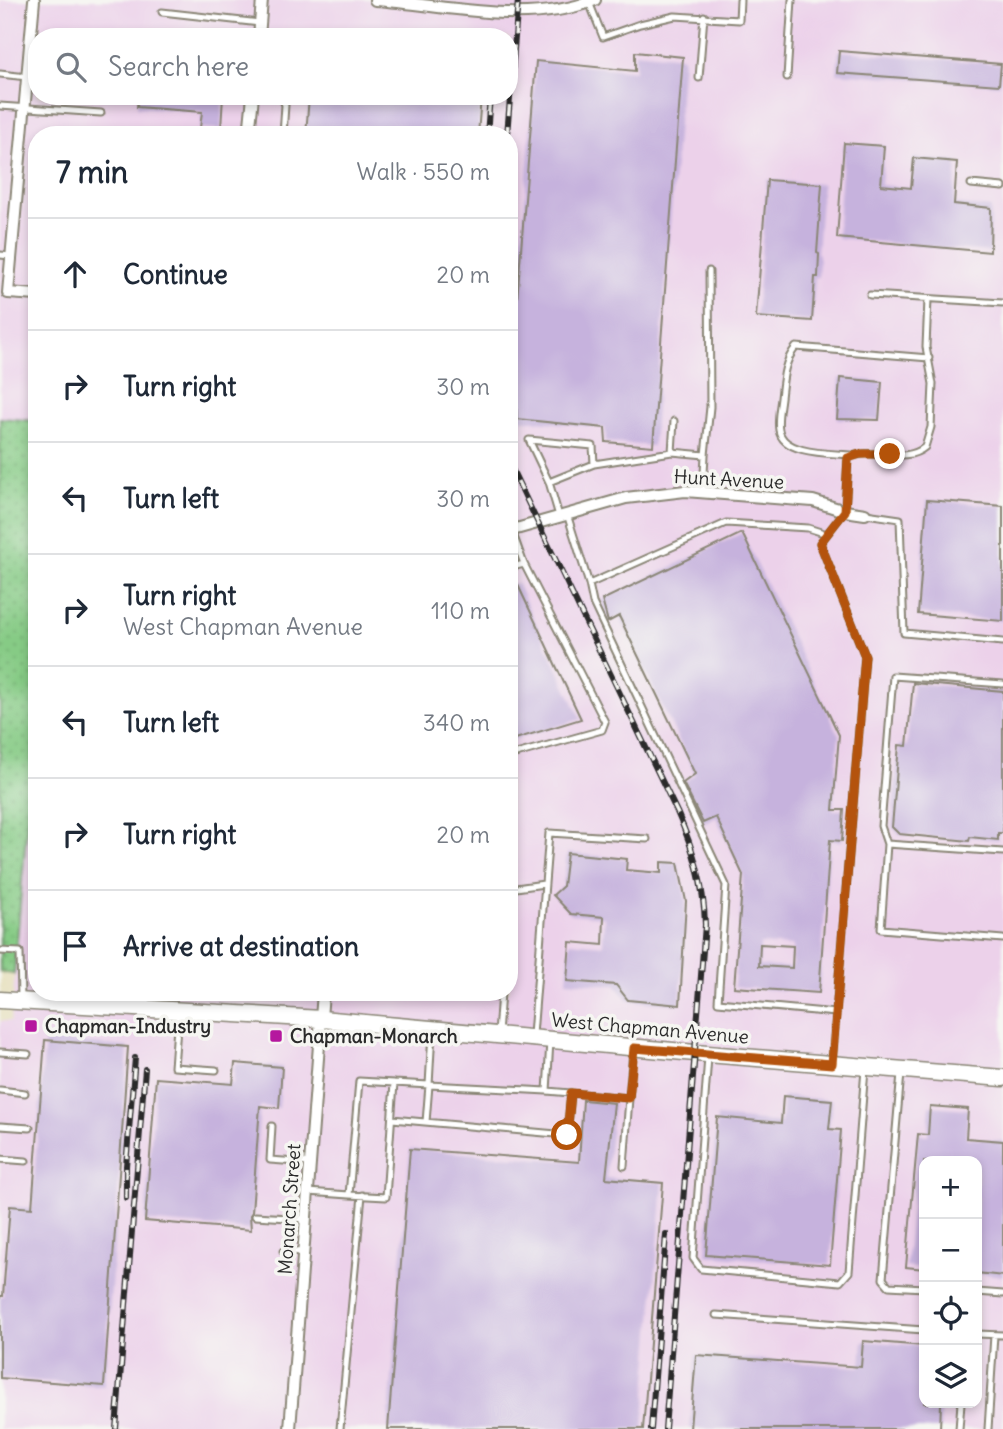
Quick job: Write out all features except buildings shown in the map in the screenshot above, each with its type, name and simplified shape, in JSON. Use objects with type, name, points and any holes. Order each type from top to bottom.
[{"type":"main road","name":"West Chapman Avenue","points":[[0,1000],[321,1019],[1003,1078]]},
{"type":"street","points":[[31,28],[34,0]]},
{"type":"street","points":[[259,28],[262,0]]},
{"type":"street","points":[[375,0],[516,14],[556,11],[592,1]]},
{"type":"street","points":[[28,66],[6,256],[6,288],[28,293]]},
{"type":"street","points":[[250,126],[252,105]]},
{"type":"street","name":"Hunt Avenue","points":[[518,529],[626,498],[658,493],[703,492],[813,501],[845,511],[865,513]]},
{"type":"street","name":"Monarch Street","points":[[290,1429],[322,1001]]},
{"type":"lane","points":[[592,1],[603,37],[640,24],[675,16],[739,20],[740,0]]},
{"type":"lane","points":[[787,77],[792,0]]},
{"type":"lane","points":[[162,12],[260,23]]},
{"type":"lane","points":[[699,78],[704,16]]},
{"type":"lane","points":[[0,74],[27,77]]},
{"type":"lane","points":[[284,126],[285,105]]},
{"type":"lane","points":[[0,106],[101,113]]},
{"type":"lane","points":[[971,184],[1003,187]]},
{"type":"lane","points":[[703,492],[710,407],[709,271]]},
{"type":"lane","points":[[870,295],[1003,303]]},
{"type":"lane","points":[[928,299],[926,346],[929,358],[933,384],[931,427],[925,447],[911,455],[851,456],[795,448],[783,440],[778,429],[783,376],[790,354],[796,346],[929,358]]},
{"type":"lane","points":[[672,452],[674,421]]},
{"type":"lane","points":[[594,464],[593,446],[529,440],[563,515],[589,584],[593,603],[726,885],[718,1002],[836,1013]]},
{"type":"lane","points":[[549,481],[594,464],[672,452],[705,454]]},
{"type":"lane","points":[[832,1064],[865,656],[820,543],[845,511],[847,460],[851,456]]},
{"type":"lane","points":[[865,513],[901,519],[904,633],[1003,642]]},
{"type":"lane","points":[[589,584],[726,523],[808,528],[827,534]]},
{"type":"lane","points":[[518,549],[605,722],[602,730],[518,753]]},
{"type":"lane","points":[[518,566],[524,564]]},
{"type":"lane","points":[[1003,684],[893,676],[881,827],[887,844],[881,929],[1003,939]]},
{"type":"lane","points":[[533,1038],[549,833],[647,839]]},
{"type":"lane","points":[[887,844],[1003,852]]},
{"type":"lane","points":[[518,888],[544,884]]},
{"type":"lane","points":[[0,951],[20,952],[22,1001]]},
{"type":"lane","points":[[498,1035],[500,1001]]},
{"type":"lane","points":[[178,1011],[174,1067],[216,1070]]},
{"type":"lane","points":[[426,1122],[433,1030]]},
{"type":"lane","points":[[547,1091],[550,1040]]},
{"type":"lane","points":[[624,1166],[634,1048]]},
{"type":"lane","points":[[0,1052],[28,1054]]},
{"type":"lane","points":[[708,1054],[693,1258],[701,1269],[840,1282],[849,1272],[865,1067]]},
{"type":"lane","points":[[902,1070],[883,1279],[889,1286],[919,1288]]},
{"type":"lane","points":[[349,1195],[359,1081],[629,1098]]},
{"type":"lane","points":[[308,1192],[386,1197],[394,1083]]},
{"type":"lane","points":[[0,1090],[25,1093]]},
{"type":"lane","points":[[391,1119],[567,1135],[571,1093]]},
{"type":"lane","points":[[0,1126],[30,1128]]},
{"type":"lane","points":[[272,1126],[270,1160],[310,1163]]},
{"type":"lane","points":[[0,1159],[26,1161]]},
{"type":"lane","points":[[340,1429],[362,1195]]},
{"type":"lane","points":[[255,1216],[306,1219]]},
{"type":"lane","points":[[284,1251],[303,1252]]},
{"type":"lane","points":[[982,1292],[1003,1294]]},
{"type":"lane","points":[[716,1314],[919,1330]]},
{"type":"lane","points":[[982,1334],[1003,1335]]},
{"type":"lane","points":[[988,1429],[994,1335]]},
{"type":"lane","points":[[960,1429],[961,1408]]},
{"type":"shaded area","points":[[0,0],[1003,0],[1003,1429],[0,1429],[0,1021],[11,1021],[28,818],[28,1001],[518,1001],[518,126],[28,126],[28,420],[0,418]]},
{"type":"green space","points":[[0,418],[28,420],[28,813],[14,974],[0,972]]},
{"type":"railway","points":[[516,28],[518,0]]},
{"type":"railway","points":[[488,126],[489,105]]},
{"type":"railway","points":[[508,126],[509,105]]},
{"type":"railway","points":[[518,482],[677,812],[693,854],[703,895],[705,925],[665,1429]]},
{"type":"railway","points":[[126,1198],[135,1058]]},
{"type":"railway","points":[[116,1429],[145,1069]]},
{"type":"railway","points":[[651,1429],[666,1234]]},
{"type":"place","name":"Chapman-Industry","points":[[31,1026]]},
{"type":"place","name":"Chapman-Monarch","points":[[276,1036]]},
{"type":"route","points":[[567,1135],[571,1093],[629,1098],[634,1048],[832,1064],[865,656],[820,543],[845,511],[848,458],[860,454],[890,454]]}]
